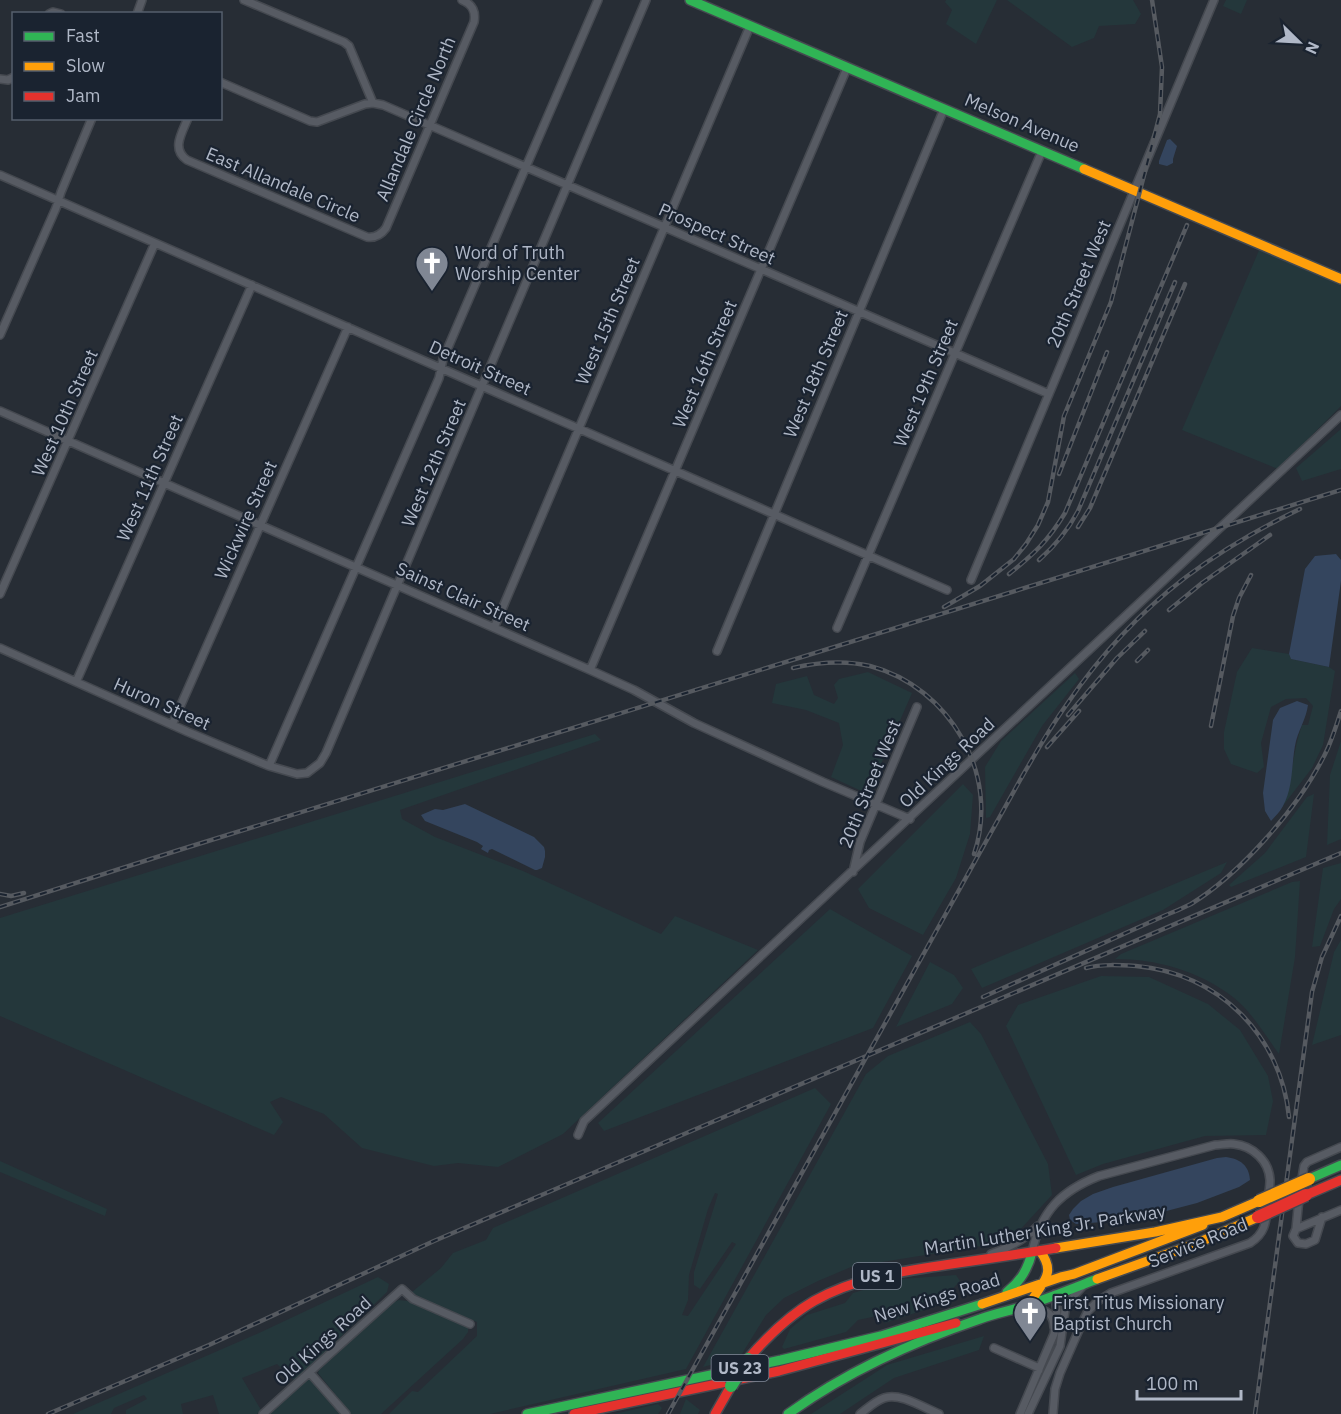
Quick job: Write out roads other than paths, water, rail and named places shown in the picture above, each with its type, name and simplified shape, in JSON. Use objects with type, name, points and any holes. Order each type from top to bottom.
[{"type":"main road","name":"Melson Avenue","points":[[690,0],[1341,279]]},
{"type":"main road","name":"New Kings Road","points":[[841,1350],[1074,1274],[1222,1217],[1341,1165]]},
{"type":"main road","name":"New Kings Road","points":[[527,1414],[643,1394],[959,1322],[971,1322],[1030,1304],[1191,1246],[1341,1180]]},
{"type":"main road","name":"Martin Luther King Jr. Parkway","points":[[715,1414],[748,1359],[768,1336],[792,1315],[836,1289],[872,1277],[1100,1242],[1222,1217]]},
{"type":"main road","points":[[1000,1298],[1020,1281],[1036,1251],[1045,1256],[1048,1274],[1046,1282],[1033,1296],[1030,1304]]},
{"type":"main road","points":[[1055,1294],[1061,1285],[1074,1274]]},
{"type":"main road","points":[[788,1414],[863,1366],[902,1348],[971,1322]]},
{"type":"main road","name":"New Kings Road","points":[[574,1414],[643,1394]]},
{"type":"street","points":[[222,83],[317,122],[373,103],[350,46],[244,0]]},
{"type":"street","name":"Allandale Circle North","points":[[378,236],[386,228],[474,22],[474,10],[471,5],[462,0]]},
{"type":"street","name":"West 12th Street","points":[[269,766],[439,378],[447,349],[598,0]]},
{"type":"street","name":"West 12th Street","points":[[315,768],[324,756],[398,585],[646,0]]},
{"type":"street","name":"20th Street West","points":[[971,580],[1214,0]]},
{"type":"street","name":"West 15th Street","points":[[494,628],[750,26]]},
{"type":"street","name":"West 16th Street","points":[[590,670],[847,68]]},
{"type":"street","name":"Prospect Street","points":[[373,103],[383,105],[568,184],[1049,394]]},
{"type":"street","name":"West 18th Street","points":[[717,651],[944,109]]},
{"type":"street","points":[[0,335],[91,120]]},
{"type":"street","name":"East Allandale Circle","points":[[187,120],[178,142],[182,157],[366,237],[378,236]]},
{"type":"street","name":"West 19th Street","points":[[837,628],[1042,151]]},
{"type":"street","name":"Detroit Street","points":[[0,175],[947,590]]},
{"type":"street","name":"West 10th Street","points":[[0,594],[155,243]]},
{"type":"street","name":"West 11th Street","points":[[76,682],[252,285]]},
{"type":"street","name":"Wickwire Street","points":[[172,725],[348,327]]},
{"type":"street","name":"Sainst Clair Street","points":[[0,411],[590,670],[658,702],[694,723],[910,819]]},
{"type":"street","name":"Old Kings Road","points":[[578,1135],[584,1121],[1341,415]]},
{"type":"street","name":"Huron Street","points":[[0,648],[269,766],[297,774],[315,768]]},
{"type":"street","name":"20th Street West","points":[[853,872],[860,842],[916,707]]},
{"type":"street","name":"Service Road","points":[[1036,1251],[1036,1235],[1047,1215],[1068,1191],[1099,1176],[1215,1145],[1232,1144],[1244,1146],[1255,1152],[1263,1160],[1268,1170],[1270,1181],[1266,1221],[1257,1239],[1111,1293],[1088,1311],[1060,1373],[1055,1389],[1053,1414]]},
{"type":"street","points":[[1322,1217],[1315,1240],[1306,1245],[1298,1243],[1293,1236],[1296,1229],[1304,1166],[1314,1158],[1341,1147]]},
{"type":"street","points":[[1296,1229],[1341,1210]]},
{"type":"street","points":[[969,1261],[996,1252],[1018,1241],[1047,1215]]},
{"type":"street","points":[[1028,1414],[1060,1346],[1063,1319],[1068,1303],[1086,1283]]},
{"type":"street","name":"Old Kings Road","points":[[263,1414],[402,1290],[413,1299],[470,1324]]},
{"type":"street","points":[[1020,1414],[1054,1334],[1057,1314],[1055,1294]]},
{"type":"street","points":[[1030,1304],[1050,1314],[1054,1334]]},
{"type":"street","points":[[994,1348],[1039,1368]]},
{"type":"street","points":[[1039,1368],[1039,1393]]},
{"type":"street","points":[[310,1373],[346,1414]]},
{"type":"street","points":[[860,1414],[878,1401],[891,1396],[905,1399],[939,1414]]},
{"type":"water","points":[[1170,139],[1177,146],[1173,163],[1167,166],[1159,164],[1167,140]]},
{"type":"water","points":[[1336,554],[1341,560],[1341,581],[1329,667],[1291,659],[1289,654],[1305,569],[1315,556]]},
{"type":"water","points":[[1297,701],[1308,705],[1307,710],[1294,749],[1287,798],[1271,821],[1265,811],[1263,793],[1273,720],[1280,708]]},
{"type":"water","points":[[465,804],[534,837],[544,847],[545,857],[542,868],[535,870],[492,849],[488,853],[481,849],[483,846],[477,842],[425,821],[421,815],[435,809],[443,810]]},
{"type":"water","points":[[1226,1157],[1236,1159],[1243,1164],[1248,1170],[1250,1180],[1239,1187],[1197,1203],[1155,1214],[1076,1224],[1070,1220],[1069,1215],[1073,1209],[1093,1194]]},
{"type":"railway","points":[[944,607],[980,586],[1014,559],[1038,525],[1048,502],[1064,416],[1111,302],[1160,114],[1162,67],[1152,0]]},
{"type":"railway","points":[[1009,574],[1053,532],[1065,513],[1187,225]]},
{"type":"railway","points":[[1039,560],[1061,537],[1078,511],[1175,282]]},
{"type":"railway","points":[[1078,527],[1090,508],[1185,284]]},
{"type":"railway","points":[[1059,474],[1107,352]]},
{"type":"railway","points":[[0,907],[1341,490]]},
{"type":"railway","points":[[668,1414],[1019,782],[1060,713],[1107,652],[1152,605],[1199,567],[1256,532],[1300,509]]},
{"type":"railway","points":[[1169,610],[1202,583],[1270,535]]},
{"type":"railway","points":[[1211,726],[1233,616],[1251,575]]},
{"type":"railway","points":[[1068,715],[1117,658],[1145,631]]},
{"type":"railway","points":[[1137,661],[1148,650]]},
{"type":"railway","points":[[793,668],[831,662],[870,666],[899,677],[924,693],[945,714],[962,738],[974,765],[980,794],[981,824],[974,854]]},
{"type":"railway","points":[[1047,747],[1079,711]]},
{"type":"railway","points":[[983,997],[1185,907],[1229,876],[1283,819],[1312,778],[1326,753],[1341,711]]},
{"type":"railway","points":[[48,1414],[209,1345],[434,1241],[1341,853]]},
{"type":"railway","points":[[0,894],[11,896],[24,893]]},
{"type":"railway","points":[[1255,1414],[1312,992],[1322,957],[1341,916]]},
{"type":"railway","points":[[1086,968],[1123,965],[1166,971],[1193,981],[1218,995],[1240,1013],[1259,1035],[1273,1060],[1283,1087],[1289,1117]]},
{"type":"place","name":"Word of Truth Worship Center","points":[[432,292]]},
{"type":"place","name":"First Titus Missionary Baptist Church","points":[[1030,1342]]}]
